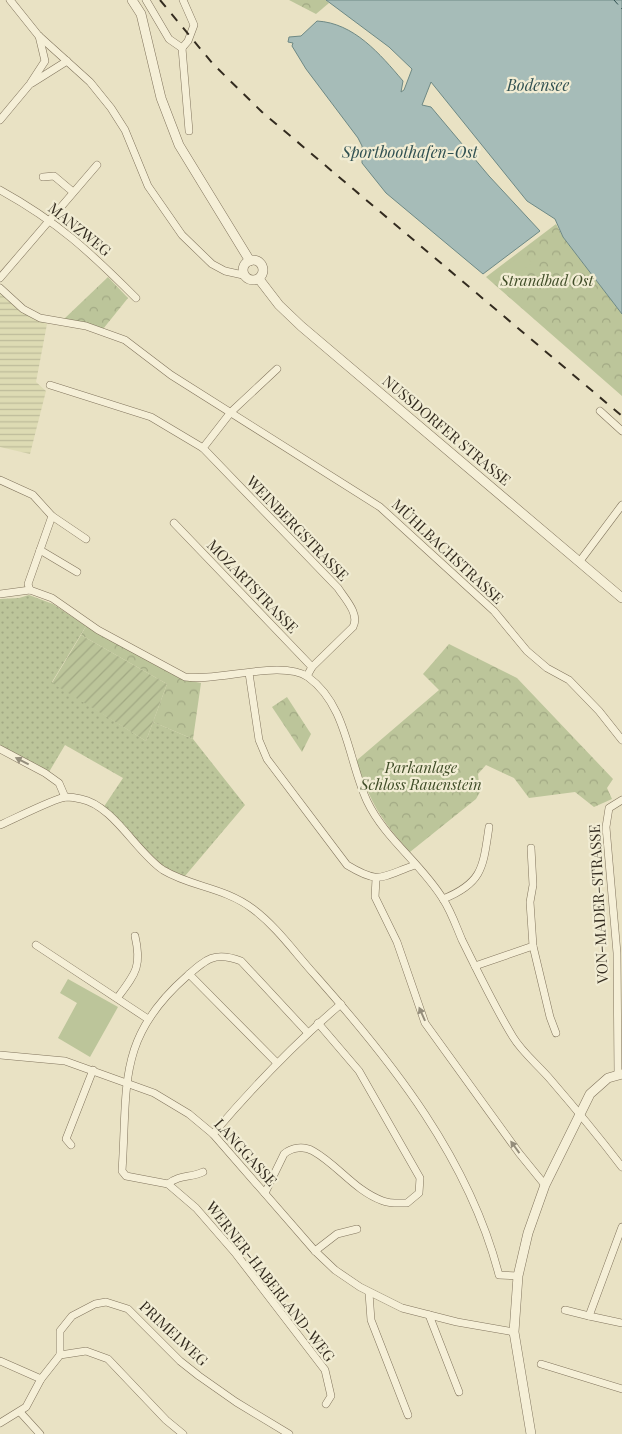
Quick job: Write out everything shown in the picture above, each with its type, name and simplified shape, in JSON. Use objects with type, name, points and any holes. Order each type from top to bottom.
[{"type":"street","points":[[10,0],[38,35],[68,61],[111,108],[125,130],[148,186],[182,235],[212,264],[225,272],[243,275],[250,281],[259,278]]},
{"type":"street","name":"NUSSDORFER STRASSE","points":[[132,0],[141,14],[161,98],[179,145],[250,261],[258,262],[262,265],[262,275],[259,278],[279,305],[301,326],[580,560],[622,598]]},
{"type":"street","points":[[146,0],[169,39],[182,48]]},
{"type":"street","points":[[183,0],[194,25],[188,41],[182,48],[189,131]]},
{"type":"street","points":[[0,120],[30,84],[44,61],[44,51],[38,35]]},
{"type":"street","points":[[44,61],[60,54]]},
{"type":"street","points":[[30,84],[68,61]]},
{"type":"street","points":[[0,278],[49,219],[98,165]]},
{"type":"street","points":[[43,177],[54,176],[74,192]]},
{"type":"street","name":"MANZWEG","points":[[0,190],[49,219],[88,249],[136,298]]},
{"type":"street","points":[[243,275],[243,266],[250,261]]},
{"type":"street","name":"MÜHLBACHSTRASSE","points":[[0,288],[23,309],[40,318],[86,326],[125,340],[171,375],[380,507],[494,611],[527,651],[546,668],[569,680],[599,711],[622,740]]},
{"type":"street","points":[[203,448],[231,412],[277,369]]},
{"type":"street","name":"WEINBERGSTRASSE","points":[[50,385],[151,417],[203,448],[338,588],[354,613],[356,621],[353,627],[312,667],[307,676]]},
{"type":"street","points":[[600,411],[622,430]]},
{"type":"street","points":[[0,480],[33,495],[52,516],[86,538]]},
{"type":"street","points":[[580,560],[622,505]]},
{"type":"street","points":[[30,590],[28,584],[52,516]]},
{"type":"street","name":"MOZARTSTRASSE","points":[[174,523],[312,667]]},
{"type":"street","points":[[40,550],[77,572]]},
{"type":"street","points":[[0,594],[30,590],[52,598],[98,630],[185,677],[200,679],[286,669],[307,676],[323,693],[339,717],[348,740],[354,769],[368,802],[384,829],[443,898],[475,966],[514,1039],[579,1113],[622,1167]]},
{"type":"street","points":[[249,673],[258,740],[267,759],[347,865],[365,876],[376,879],[416,865]]},
{"type":"street","points":[[0,749],[45,773],[59,783],[66,797]]},
{"type":"street","points":[[0,825],[66,797],[84,799],[103,811],[164,871],[185,880],[219,890],[253,909],[272,927],[340,1004],[406,1084],[434,1128],[476,1207],[492,1246],[499,1275],[518,1276]]},
{"type":"street","name":"VON-MADER-STRASSE","points":[[620,1074],[615,924],[606,827],[609,808],[622,800]]},
{"type":"street","points":[[443,898],[461,892],[476,880],[483,866],[489,827]]},
{"type":"street","points":[[531,848],[533,885],[530,902],[533,946],[550,1017],[556,1033]]},
{"type":"street","points":[[376,879],[375,897],[397,942],[425,1023],[519,1153],[545,1185]]},
{"type":"street","points":[[118,998],[138,969],[135,936]]},
{"type":"street","points":[[36,945],[148,1019]]},
{"type":"street","points":[[475,966],[533,946]]},
{"type":"street","points":[[126,1082],[133,1050],[148,1019],[167,994],[205,961],[218,955],[240,961],[308,1032]]},
{"type":"street","points":[[189,974],[277,1063]]},
{"type":"street","points":[[214,1134],[249,1091],[308,1032],[340,1004]]},
{"type":"street","points":[[265,1193],[284,1154],[288,1150],[299,1147],[312,1150],[350,1182],[384,1202],[407,1203],[419,1192],[420,1178],[359,1071],[318,1023]]},
{"type":"street","name":"LANGGASSE","points":[[0,1055],[57,1060],[93,1070],[154,1093],[189,1114],[214,1134],[315,1251],[335,1270],[369,1293],[402,1308],[457,1322],[514,1332]]},
{"type":"street","points":[[71,1145],[66,1139],[93,1070]]},
{"type":"street","points":[[531,1434],[514,1332],[518,1276],[528,1233],[545,1185],[579,1113],[597,1085],[620,1074]]},
{"type":"street","name":"WERNER-HABERLAND-WEG","points":[[126,1082],[122,1171],[126,1176],[168,1184],[196,1208],[325,1370],[330,1388],[330,1396],[326,1404]]},
{"type":"street","points":[[168,1184],[185,1175],[196,1176],[204,1172]]},
{"type":"street","points":[[589,1316],[622,1227]]},
{"type":"street","points":[[315,1251],[337,1234],[357,1229]]},
{"type":"street","points":[[369,1293],[371,1320],[408,1414]]},
{"type":"street","name":"PRIMELWEG","points":[[60,1355],[60,1331],[72,1316],[95,1304],[106,1302],[128,1309],[180,1361],[236,1402],[289,1434]]},
{"type":"street","points":[[565,1310],[622,1323]]},
{"type":"street","points":[[429,1314],[459,1392]]},
{"type":"street","points":[[0,1423],[26,1407],[40,1379],[60,1355],[86,1351],[108,1359],[166,1420],[183,1434]]},
{"type":"street","points":[[0,1361],[40,1379]]},
{"type":"street","points":[[541,1364],[622,1388]]},
{"type":"street","points":[[20,1412],[40,1434]]},
{"type":"shaded area","points":[[0,292],[47,324],[36,382],[46,391],[30,454],[0,447]]},
{"type":"green space","points":[[289,0],[326,0],[329,3],[316,14]]},
{"type":"green space","name":"Strandbad Ost","points":[[556,224],[563,237],[622,314],[622,396],[486,277]]},
{"type":"green space","points":[[524,253],[532,263],[512,278],[504,268]]},
{"type":"green space","points":[[108,277],[128,298],[103,329],[63,320]]},
{"type":"green space","points":[[29,595],[53,604],[86,626],[52,682],[146,741],[153,722],[193,739],[245,805],[185,876],[165,868],[103,808],[123,778],[65,745],[49,772],[0,746],[0,599],[19,598]]},
{"type":"green space","points":[[86,626],[181,679],[201,683],[193,739],[153,722],[167,684],[81,635]]},
{"type":"green space","points":[[81,635],[167,684],[146,741],[52,683]]},
{"type":"green space","name":"Parkanlage Schloss Rauenstein","points":[[449,644],[517,678],[613,779],[607,788],[612,799],[594,807],[575,792],[529,798],[514,778],[486,765],[478,774],[480,792],[476,799],[410,852],[377,810],[356,761],[439,690],[423,674]]},
{"type":"green space","points":[[287,697],[311,734],[302,752],[272,707]]},
{"type":"green space","points":[[68,979],[118,1007],[90,1057],[58,1038],[77,1003],[60,993]]},
{"type":"water","name":"Bodensee","points":[[326,0],[622,0],[622,314],[563,237],[555,219],[527,201],[431,82],[422,105],[431,107],[489,176],[540,231],[483,274],[386,193],[362,163],[362,146],[358,138],[306,69],[292,46],[293,43],[288,42],[289,37],[301,36],[317,21],[343,27],[375,51],[403,81],[401,92],[404,90],[412,69],[389,47]]},
{"type":"ferry route","points":[[614,0],[622,9]]},
{"type":"railway","points":[[160,0],[213,64],[262,112],[622,416]]},
{"type":"water label","name":"Sportboothafen-Ost","points":[[410,151]]}]
